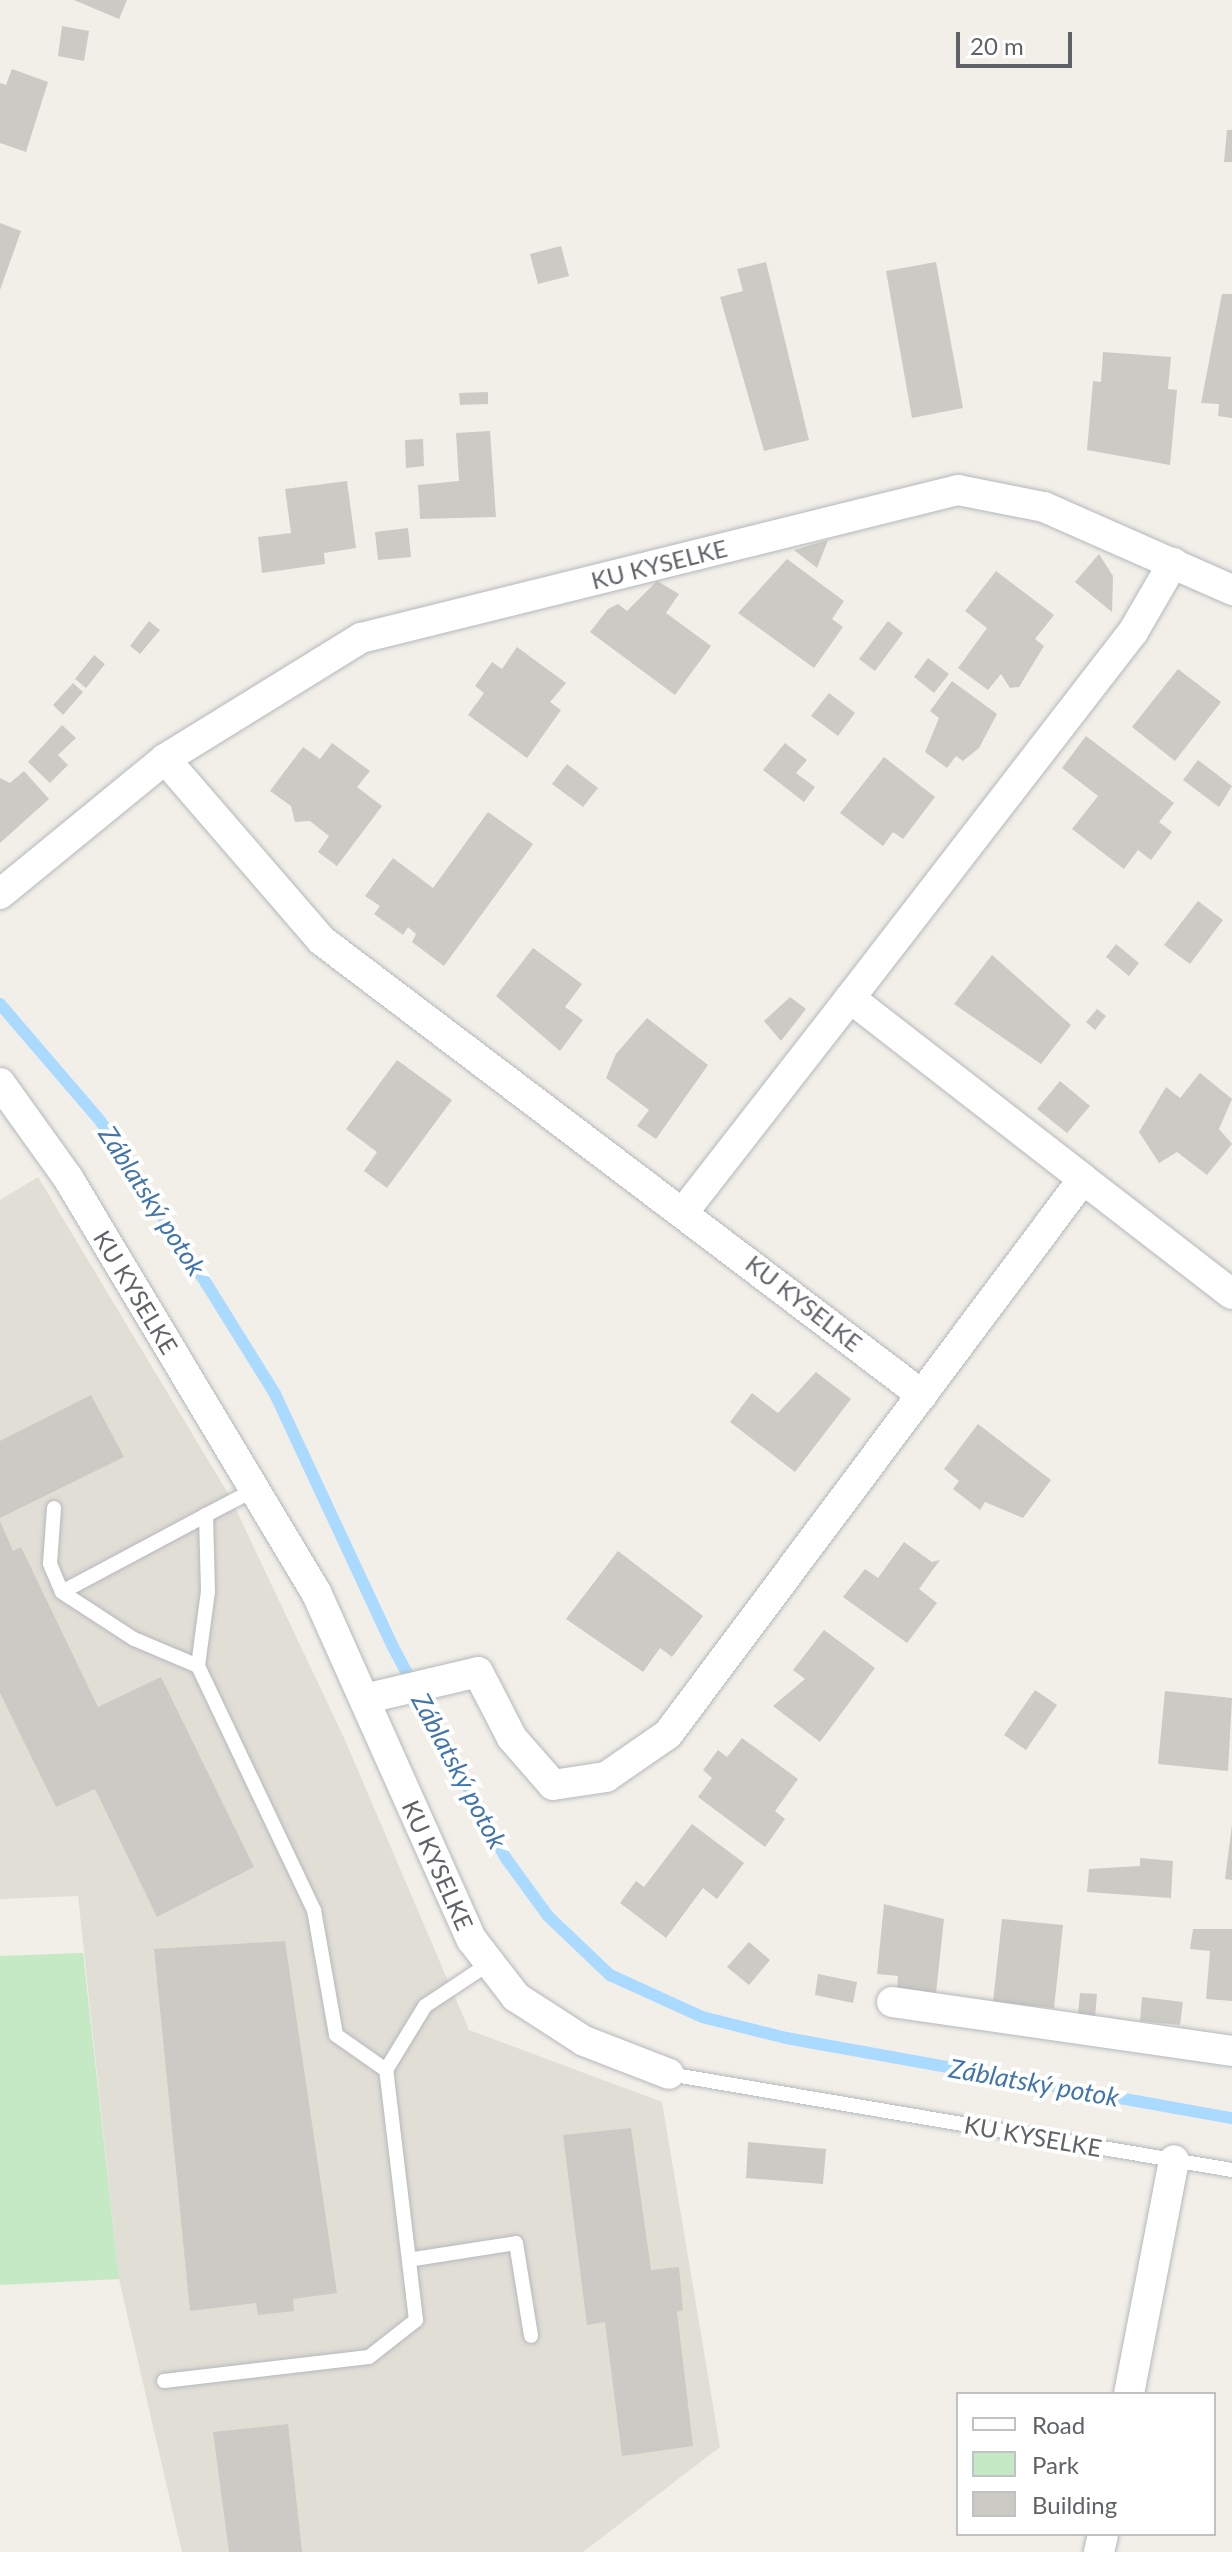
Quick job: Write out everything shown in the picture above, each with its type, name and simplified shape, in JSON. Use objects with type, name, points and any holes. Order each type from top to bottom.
[{"type":"street","name":"KU KYSELKE","points":[[0,894],[165,759],[361,638],[958,490],[1044,507],[1232,590]]},
{"type":"street","points":[[685,1210],[1133,632],[1173,563]]},
{"type":"street","name":"KU KYSELKE","points":[[165,759],[321,940],[685,1210],[922,1395]]},
{"type":"street","points":[[850,998],[1232,1294]]},
{"type":"street","name":"KU KYSELKE","points":[[0,1083],[68,1178],[316,1592],[372,1694],[472,1940],[516,1997],[584,2041],[669,2074]]},
{"type":"street","points":[[372,1694],[478,1672],[512,1738],[553,1785],[606,1777],[668,1734],[1083,1179]]},
{"type":"street","points":[[892,2002],[1232,2051]]},
{"type":"street","points":[[1129,2392],[1174,2160]]},
{"type":"lane","points":[[62,1592],[254,1490]]},
{"type":"lane","points":[[54,1508],[50,1564],[62,1592],[134,1639],[198,1666]]},
{"type":"lane","points":[[206,1515],[208,1591],[198,1666],[314,1910],[336,2035],[386,2070]]},
{"type":"lane","points":[[164,2381],[369,2357],[416,2320],[414,2259],[386,2070],[425,2006],[490,1963]]},
{"type":"lane","name":"KU KYSELKE","points":[[669,2074],[1232,2170]]},
{"type":"lane","points":[[414,2259],[516,2243],[531,2336]]},
{"type":"shaded area","points":[[38,1177],[229,1495],[345,1740],[469,2030],[662,2102],[720,2447],[583,2552],[182,2552],[119,2279],[78,1896],[0,1899],[0,1200]]},
{"type":"green space","points":[[83,1953],[119,2279],[0,2285],[0,1956]]},
{"type":"building","points":[[74,0],[127,0],[119,19]]},
{"type":"building","points":[[62,26],[89,31],[84,61],[58,56]]},
{"type":"building","points":[[12,69],[48,82],[26,152],[0,143],[0,83],[6,85]]},
{"type":"building","points":[[1227,130],[1232,130],[1232,162],[1224,162]]},
{"type":"building","points":[[0,223],[21,231],[0,290]]},
{"type":"building","points":[[561,246],[569,276],[538,284],[530,254]]},
{"type":"building","points":[[766,262],[809,440],[764,451],[720,297],[743,291],[737,269]]},
{"type":"building","points":[[936,262],[963,408],[912,418],[886,271]]},
{"type":"building","points":[[1222,294],[1232,294],[1232,418],[1218,416],[1219,404],[1201,403]]},
{"type":"building","points":[[1103,352],[1171,357],[1168,389],[1177,390],[1170,465],[1087,450],[1093,381],[1101,382]]},
{"type":"building","points":[[488,392],[488,404],[460,405],[459,393]]},
{"type":"building","points":[[490,431],[496,517],[420,519],[418,485],[459,481],[456,433]]},
{"type":"building","points":[[423,439],[424,466],[406,468],[405,440]]},
{"type":"building","points":[[347,481],[356,548],[324,553],[325,564],[262,573],[258,537],[291,533],[285,489]]},
{"type":"building","points":[[408,528],[411,557],[378,560],[375,532]]},
{"type":"building","points":[[828,540],[817,568],[794,550]]},
{"type":"building","points":[[1099,554],[1113,576],[1112,612],[1075,582]]},
{"type":"building","points":[[787,559],[844,601],[832,619],[843,627],[814,668],[738,613]]},
{"type":"building","points":[[996,571],[1054,615],[1035,639],[1044,646],[1019,687],[1010,688],[1001,674],[988,690],[958,668],[987,628],[965,611]]},
{"type":"building","points":[[657,581],[679,594],[666,613],[711,646],[675,695],[590,632],[608,609],[618,604],[627,611]]},
{"type":"building","points":[[149,621],[160,630],[140,654],[130,646]]},
{"type":"building","points":[[888,621],[903,633],[875,671],[859,659]]},
{"type":"building","points":[[517,647],[566,683],[550,702],[561,710],[527,758],[468,715],[484,693],[475,686],[492,662],[502,669]]},
{"type":"building","points":[[94,655],[105,664],[86,688],[75,679]]},
{"type":"building","points":[[928,658],[949,674],[934,693],[914,677]]},
{"type":"building","points":[[1178,669],[1221,702],[1175,761],[1132,727]]},
{"type":"building","points":[[952,681],[997,714],[979,748],[963,761],[956,756],[947,768],[925,752],[939,718],[930,711]]},
{"type":"building","points":[[73,683],[83,692],[63,715],[53,705]]},
{"type":"building","points":[[829,693],[855,713],[838,736],[811,716]]},
{"type":"building","points":[[62,725],[76,738],[58,755],[68,765],[50,783],[28,762]]},
{"type":"building","points":[[1086,736],[1174,803],[1159,822],[1172,832],[1151,860],[1138,850],[1124,869],[1072,829],[1098,796],[1062,768]]},
{"type":"building","points":[[332,743],[370,771],[357,787],[382,806],[337,866],[318,852],[329,836],[310,821],[295,822],[291,806],[270,791],[303,747],[320,759]]},
{"type":"building","points":[[785,743],[807,760],[796,773],[815,787],[804,802],[763,770]]},
{"type":"building","points":[[884,757],[935,797],[903,839],[893,832],[883,846],[840,813]]},
{"type":"building","points":[[1198,760],[1232,786],[1219,807],[1183,780]]},
{"type":"building","points":[[567,764],[598,788],[583,807],[552,784]]},
{"type":"building","points":[[24,771],[49,799],[0,843],[0,778],[10,783]]},
{"type":"building","points":[[488,812],[533,844],[444,966],[412,942],[416,934],[408,927],[403,935],[374,914],[380,906],[365,896],[393,858],[433,888]]},
{"type":"building","points":[[1198,901],[1223,920],[1190,964],[1164,945]]},
{"type":"building","points":[[1116,944],[1139,963],[1129,976],[1106,957]]},
{"type":"building","points":[[533,948],[582,984],[565,1007],[583,1020],[560,1051],[496,996]]},
{"type":"building","points":[[992,955],[1071,1025],[1041,1064],[954,1004]]},
{"type":"building","points":[[790,997],[806,1009],[781,1041],[764,1021]]},
{"type":"building","points":[[1097,1009],[1106,1016],[1095,1030],[1086,1022]]},
{"type":"building","points":[[647,1018],[708,1065],[656,1139],[637,1126],[649,1110],[606,1078],[616,1054]]},
{"type":"building","points":[[397,1060],[452,1100],[387,1188],[364,1171],[377,1152],[346,1129]]},
{"type":"building","points":[[1200,1073],[1232,1099],[1219,1129],[1232,1144],[1207,1175],[1177,1152],[1159,1163],[1139,1132],[1166,1087],[1180,1098]]},
{"type":"building","points":[[1060,1081],[1090,1106],[1067,1133],[1037,1109]]},
{"type":"building","points":[[816,1372],[851,1399],[795,1472],[730,1422],[752,1393],[778,1413]]},
{"type":"building","points":[[91,1395],[124,1457],[0,1518],[0,1441]]},
{"type":"building","points":[[978,1424],[1051,1480],[1023,1518],[985,1502],[980,1510],[953,1489],[959,1481],[944,1469]]},
{"type":"building","points":[[0,1521],[13,1551],[21,1547],[98,1707],[161,1677],[254,1867],[157,1917],[95,1789],[56,1807],[0,1693]]},
{"type":"building","points":[[904,1542],[932,1562],[940,1560],[919,1589],[937,1603],[907,1643],[843,1597],[865,1569],[878,1578]]},
{"type":"building","points":[[618,1551],[703,1616],[672,1657],[660,1648],[643,1672],[566,1619]]},
{"type":"building","points":[[824,1630],[875,1668],[820,1742],[773,1706],[805,1679],[793,1670]]},
{"type":"building","points":[[1035,1690],[1057,1705],[1026,1750],[1004,1735]]},
{"type":"building","points":[[1165,1691],[1232,1698],[1228,1771],[1158,1764]]},
{"type":"building","points":[[742,1738],[798,1779],[775,1811],[785,1819],[765,1847],[698,1797],[712,1778],[703,1770],[718,1750],[727,1757]]},
{"type":"building","points":[[692,1824],[744,1863],[717,1899],[703,1888],[666,1938],[620,1903],[636,1881],[644,1887]]},
{"type":"building","points":[[1232,1825],[1232,1880],[1225,1879]]},
{"type":"building","points":[[1140,1858],[1173,1861],[1171,1898],[1087,1892],[1089,1869],[1140,1866]]},
{"type":"building","points":[[884,1904],[944,1919],[936,1993],[897,1988],[898,1976],[877,1974]]},
{"type":"building","points":[[1002,1919],[1063,1925],[1054,2008],[993,2002]]},
{"type":"building","points":[[1193,1929],[1232,1929],[1232,2001],[1206,1999],[1210,1951],[1190,1949]]},
{"type":"building","points":[[285,1941],[337,2293],[293,2299],[294,2311],[258,2315],[256,2303],[190,2311],[154,1949]]},
{"type":"building","points":[[749,1942],[770,1960],[749,1985],[727,1967]]},
{"type":"building","points":[[818,1974],[857,1982],[853,2003],[815,1995]]},
{"type":"building","points":[[1080,1993],[1097,1994],[1095,2017],[1078,2015]]},
{"type":"building","points":[[1142,1997],[1183,2002],[1180,2025],[1140,2021]]},
{"type":"building","points":[[631,2128],[651,2270],[679,2267],[683,2310],[677,2312],[693,2446],[622,2456],[605,2322],[587,2325],[563,2135]]},
{"type":"building","points":[[748,2142],[826,2149],[823,2184],[746,2178]]},
{"type":"building","points":[[288,2424],[302,2552],[229,2552],[213,2432]]},
{"type":"waterway","name":"Záblatský potok","points":[[0,1004],[101,1122],[275,1394],[393,1647],[505,1857],[548,1916],[610,1975],[702,2017],[786,2038],[1232,2118]]}]
